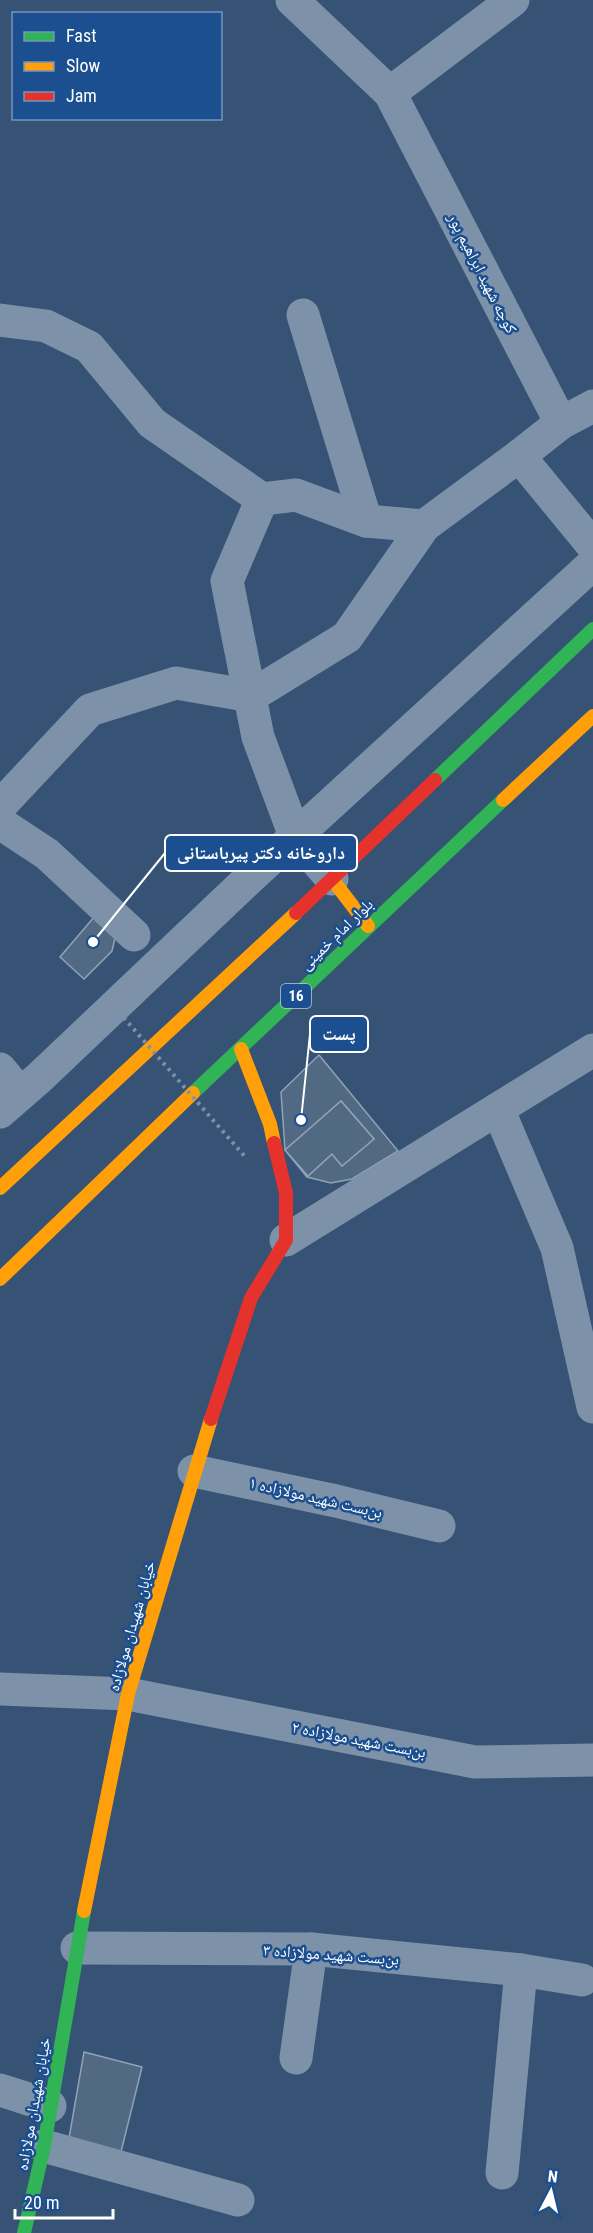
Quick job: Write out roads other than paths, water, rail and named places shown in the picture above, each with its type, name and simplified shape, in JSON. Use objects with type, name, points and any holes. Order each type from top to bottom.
[{"type":"main road","points":[[0,1188],[332,879],[593,628]]},
{"type":"main road","name":"بلوار امام خمینی","points":[[0,1279],[368,926],[593,716]]},
{"type":"main road","points":[[332,879],[368,926]]},
{"type":"main road","points":[[241,1049],[270,1125],[286,1193],[286,1240]]},
{"type":"main road","name":"خیابان شهیدان مولازاده","points":[[24,2233],[44,2146],[77,1948],[128,1694],[194,1471],[251,1298],[286,1240]]},
{"type":"street","name":"کوچه شهید ابراهیم پور","points":[[292,0],[390,93],[561,423]]},
{"type":"street","points":[[390,93],[513,0]]},
{"type":"street","points":[[303,315],[366,520]]},
{"type":"street","points":[[0,320],[46,326],[89,347],[152,423],[262,499],[296,495],[366,520],[424,526]]},
{"type":"street","points":[[0,806],[90,710],[176,683],[251,696],[347,637],[424,526],[561,423],[593,406]]},
{"type":"street","points":[[519,456],[593,546]]},
{"type":"street","points":[[262,499],[227,581],[258,737],[295,836],[332,879]]},
{"type":"street","points":[[7,1091],[39,1078],[295,836],[593,564]]},
{"type":"street","points":[[0,823],[47,854],[134,935]]},
{"type":"street","points":[[286,1240],[593,1050]]},
{"type":"street","points":[[498,1109],[557,1248],[593,1407]]},
{"type":"street","name":"بن‌بست شهید مولازاده ۱","points":[[194,1471],[336,1501],[439,1526]]},
{"type":"street","name":"بن‌بست شهید مولازاده ۲","points":[[0,1689],[128,1694],[476,1762],[593,1760]]},
{"type":"street","name":"بن‌بست شهید مولازاده ۳","points":[[77,1948],[311,1949],[521,1970],[582,1980]]},
{"type":"street","points":[[296,2058],[311,1949]]},
{"type":"street","points":[[502,2174],[521,1970]]},
{"type":"street","points":[[0,2090],[50,2106]]},
{"type":"street","points":[[44,2146],[238,2200]]},
{"type":"place","name":"داروخانه دکتر پیرباستانی","points":[[93,942]]},
{"type":"place","name":"پست","points":[[301,1120]]}]
